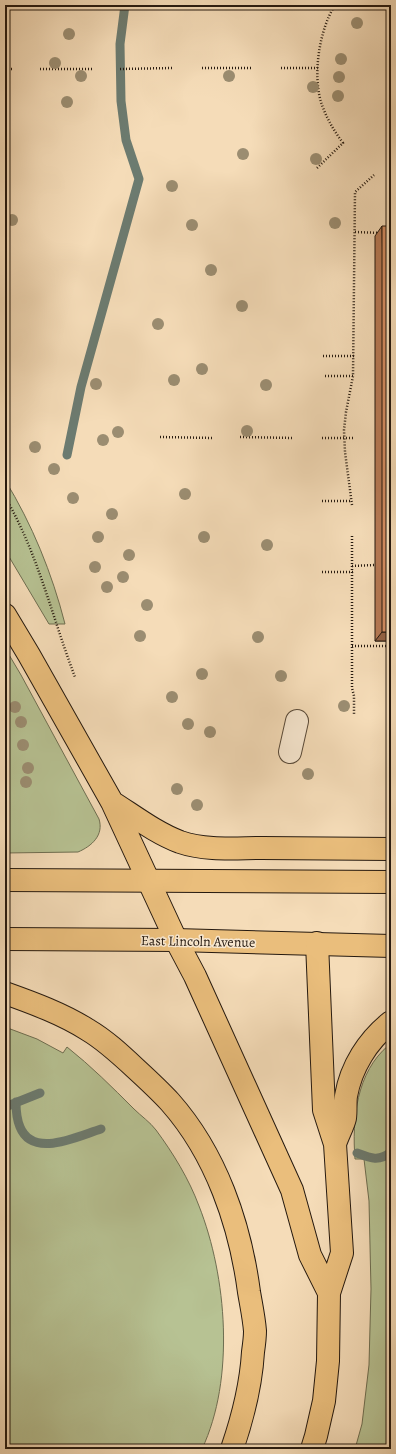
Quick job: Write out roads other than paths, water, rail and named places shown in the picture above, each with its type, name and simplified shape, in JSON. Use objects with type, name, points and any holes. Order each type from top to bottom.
[{"type":"main road","points":[[5,615],[112,802],[176,940],[195,976],[292,1190],[310,1255],[329,1293]]},
{"type":"main road","points":[[112,802],[158,831],[191,845],[233,848],[391,849]]},
{"type":"main road","points":[[5,880],[391,882]]},
{"type":"main road","name":"East Lincoln Avenue","points":[[5,939],[176,940],[391,946]]},
{"type":"main road","points":[[312,1449],[324,1401],[328,1361],[329,1293],[342,1253],[335,1144],[324,1110],[317,944]]},
{"type":"main road","points":[[5,993],[58,1014],[87,1029],[109,1045],[147,1078],[170,1103],[190,1128],[209,1160],[234,1218],[240,1240],[246,1267],[255,1331],[251,1377],[241,1424],[232,1449]]},
{"type":"main road","points":[[335,1144],[344,1119],[346,1096],[352,1074],[362,1053],[372,1040],[391,1022]]},
{"type":"lane","points":[[290,752],[297,721]]},
{"type":"waterway","points":[[67,455],[81,387],[139,179],[126,140],[121,101],[120,44],[125,5]]},
{"type":"waterway","points":[[5,1107],[40,1093]]},
{"type":"waterway","points":[[16,1102],[20,1127],[26,1137],[35,1142],[45,1144],[57,1143],[101,1129]]},
{"type":"waterway","points":[[357,1153],[370,1158],[378,1158],[391,1152]]}]
